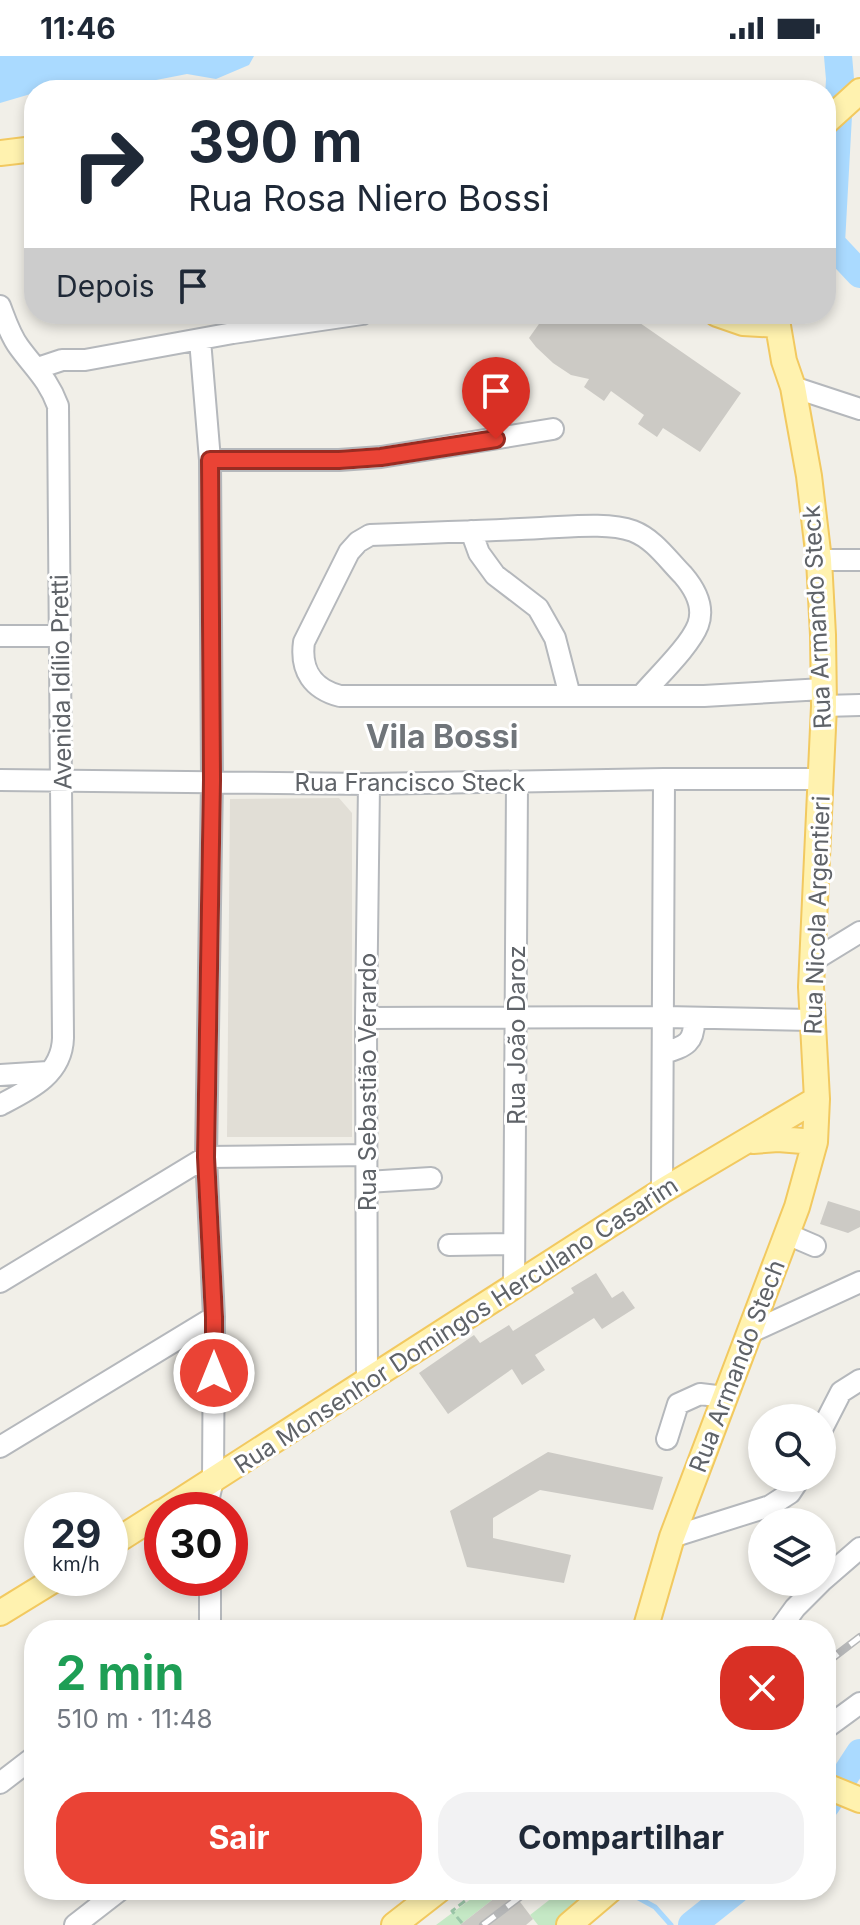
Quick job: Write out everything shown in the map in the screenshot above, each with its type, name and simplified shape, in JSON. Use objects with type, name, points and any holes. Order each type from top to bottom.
[{"type":"main road","points":[[836,113],[860,91]]},
{"type":"main road","points":[[0,153],[24,150]]},
{"type":"main road","name":"Rua Armando Steck","points":[[778,324],[809,476],[819,560],[824,698],[821,779]]},
{"type":"main road","name":"Rua Nicola Argentieri","points":[[817,1099],[811,1020],[811,962],[821,779]]},
{"type":"main road","name":"Rua Monsenhor Domingos Herculano Casarim","points":[[194,1492],[662,1191],[817,1099]]},
{"type":"main road","name":"Rua Armando Stech","points":[[648,1620],[672,1537],[787,1234],[815,1142],[817,1099]]},
{"type":"main road","name":"Rua Monsenhor Domingos Herculano Casarim","points":[[747,1142],[778,1139],[815,1142]]},
{"type":"main road","points":[[0,1613],[28,1596]]},
{"type":"main road","points":[[836,1790],[858,1799]]},
{"type":"main road","points":[[394,1925],[426,1900]]},
{"type":"main road","points":[[569,1925],[598,1900]]},
{"type":"street","name":"Avenida Idílio Pretti","points":[[0,306],[19,347],[38,368],[58,406],[63,1038],[60,1059],[52,1072]]},
{"type":"street","points":[[38,368],[62,360],[85,360],[300,324]]},
{"type":"street","points":[[200,340],[210,460],[212,780],[206,1157],[214,1317],[213,1480],[210,1492]]},
{"type":"street","points":[[53,392],[85,360]]},
{"type":"street","points":[[793,387],[860,409]]},
{"type":"street","points":[[210,460],[381,457],[553,429]]},
{"type":"street","points":[[641,696],[687,645],[699,624],[701,606],[692,586],[660,550],[635,532],[621,528],[370,535],[349,552],[304,642],[305,667],[314,683],[323,691],[340,696],[824,698],[860,705]]},
{"type":"street","points":[[471,531],[479,553],[495,575],[538,608],[555,638],[570,696]]},
{"type":"street","points":[[819,560],[860,560]]},
{"type":"street","points":[[0,636],[60,636]]},
{"type":"street","points":[[662,1191],[664,779]]},
{"type":"street","name":"Rua Francisco Steck","points":[[0,780],[369,784],[821,779]]},
{"type":"street","name":"Rua João Daroz","points":[[514,1287],[517,783]]},
{"type":"street","name":"Rua Sebastião Verardo","points":[[367,1381],[369,784]]},
{"type":"street","points":[[811,962],[860,932]]},
{"type":"street","points":[[366,1018],[811,1020]]},
{"type":"street","points":[[664,1053],[691,1039],[695,1031],[694,1018]]},
{"type":"street","points":[[0,1075],[52,1072]]},
{"type":"street","points":[[4,1103],[52,1072]]},
{"type":"street","points":[[0,1075],[9,1087],[4,1103]]},
{"type":"street","points":[[0,1282],[206,1157],[367,1155]]},
{"type":"street","points":[[367,1182],[431,1178]]},
{"type":"street","points":[[787,1234],[815,1246]]},
{"type":"street","points":[[449,1245],[514,1244]]},
{"type":"street","points":[[749,1333],[860,1282]]},
{"type":"street","points":[[0,1447],[214,1317]]},
{"type":"street","points":[[835,1404],[841,1392],[860,1380]]},
{"type":"street","points":[[667,1439],[678,1404],[700,1394],[725,1397]]},
{"type":"street","points":[[672,1537],[770,1506],[791,1492]]},
{"type":"street","points":[[836,1569],[860,1548]]},
{"type":"street","points":[[209,1620],[210,1596]]},
{"type":"street","points":[[786,1620],[807,1596]]},
{"type":"street","points":[[836,1721],[860,1703]]},
{"type":"street","points":[[0,1783],[24,1765]]},
{"type":"street","points":[[75,1925],[107,1900]]},
{"type":"path","points":[[462,1923],[452,1911],[466,1900]]},
{"type":"shaded area","points":[[339,798],[352,813],[352,1137],[227,1137],[230,799]]},
{"type":"green space","points":[[470,1900],[492,1900],[460,1925],[436,1925]]},
{"type":"green space","points":[[549,1900],[590,1900],[561,1925],[538,1925],[530,1915]]},
{"type":"water","points":[[0,56],[254,56],[249,65],[216,79],[187,74],[156,80],[24,80],[24,96],[0,103]]},
{"type":"building","points":[[539,324],[641,324],[741,393],[700,452],[663,428],[657,437],[638,424],[644,415],[611,391],[604,401],[584,387],[589,379],[571,375],[553,363],[529,338]]},
{"type":"building","points":[[828,1201],[860,1211],[860,1227],[848,1233],[820,1224]]},
{"type":"building","points":[[596,1273],[612,1298],[623,1291],[635,1308],[602,1329],[594,1318],[535,1355],[545,1370],[522,1385],[512,1369],[448,1414],[419,1373],[474,1335],[480,1343],[509,1325],[513,1331],[574,1293],[571,1288]]},
{"type":"building","points":[[548,1452],[663,1477],[653,1510],[540,1490],[493,1518],[493,1538],[571,1555],[564,1583],[467,1567],[450,1511]]},
{"type":"building","points":[[492,1900],[519,1900],[533,1919],[526,1925],[460,1925]]},
{"type":"waterway","points":[[836,152],[840,79],[838,56]]},
{"type":"waterway","points":[[836,248],[860,274]]},
{"type":"waterway","points":[[836,1790],[860,1753]]},
{"type":"waterway","points":[[642,1900],[655,1907],[671,1925]]},
{"type":"waterway","points":[[692,1925],[723,1900]]},
{"type":"railway","points":[[836,1655],[860,1637]]},
{"type":"railway","points":[[483,1925],[516,1900]]},
{"type":"district","name":"Vila Bossi","points":[[442,736]]},
{"type":"route","points":[[214,1373],[206,1157],[212,780],[210,460],[381,457],[496,439]]}]
